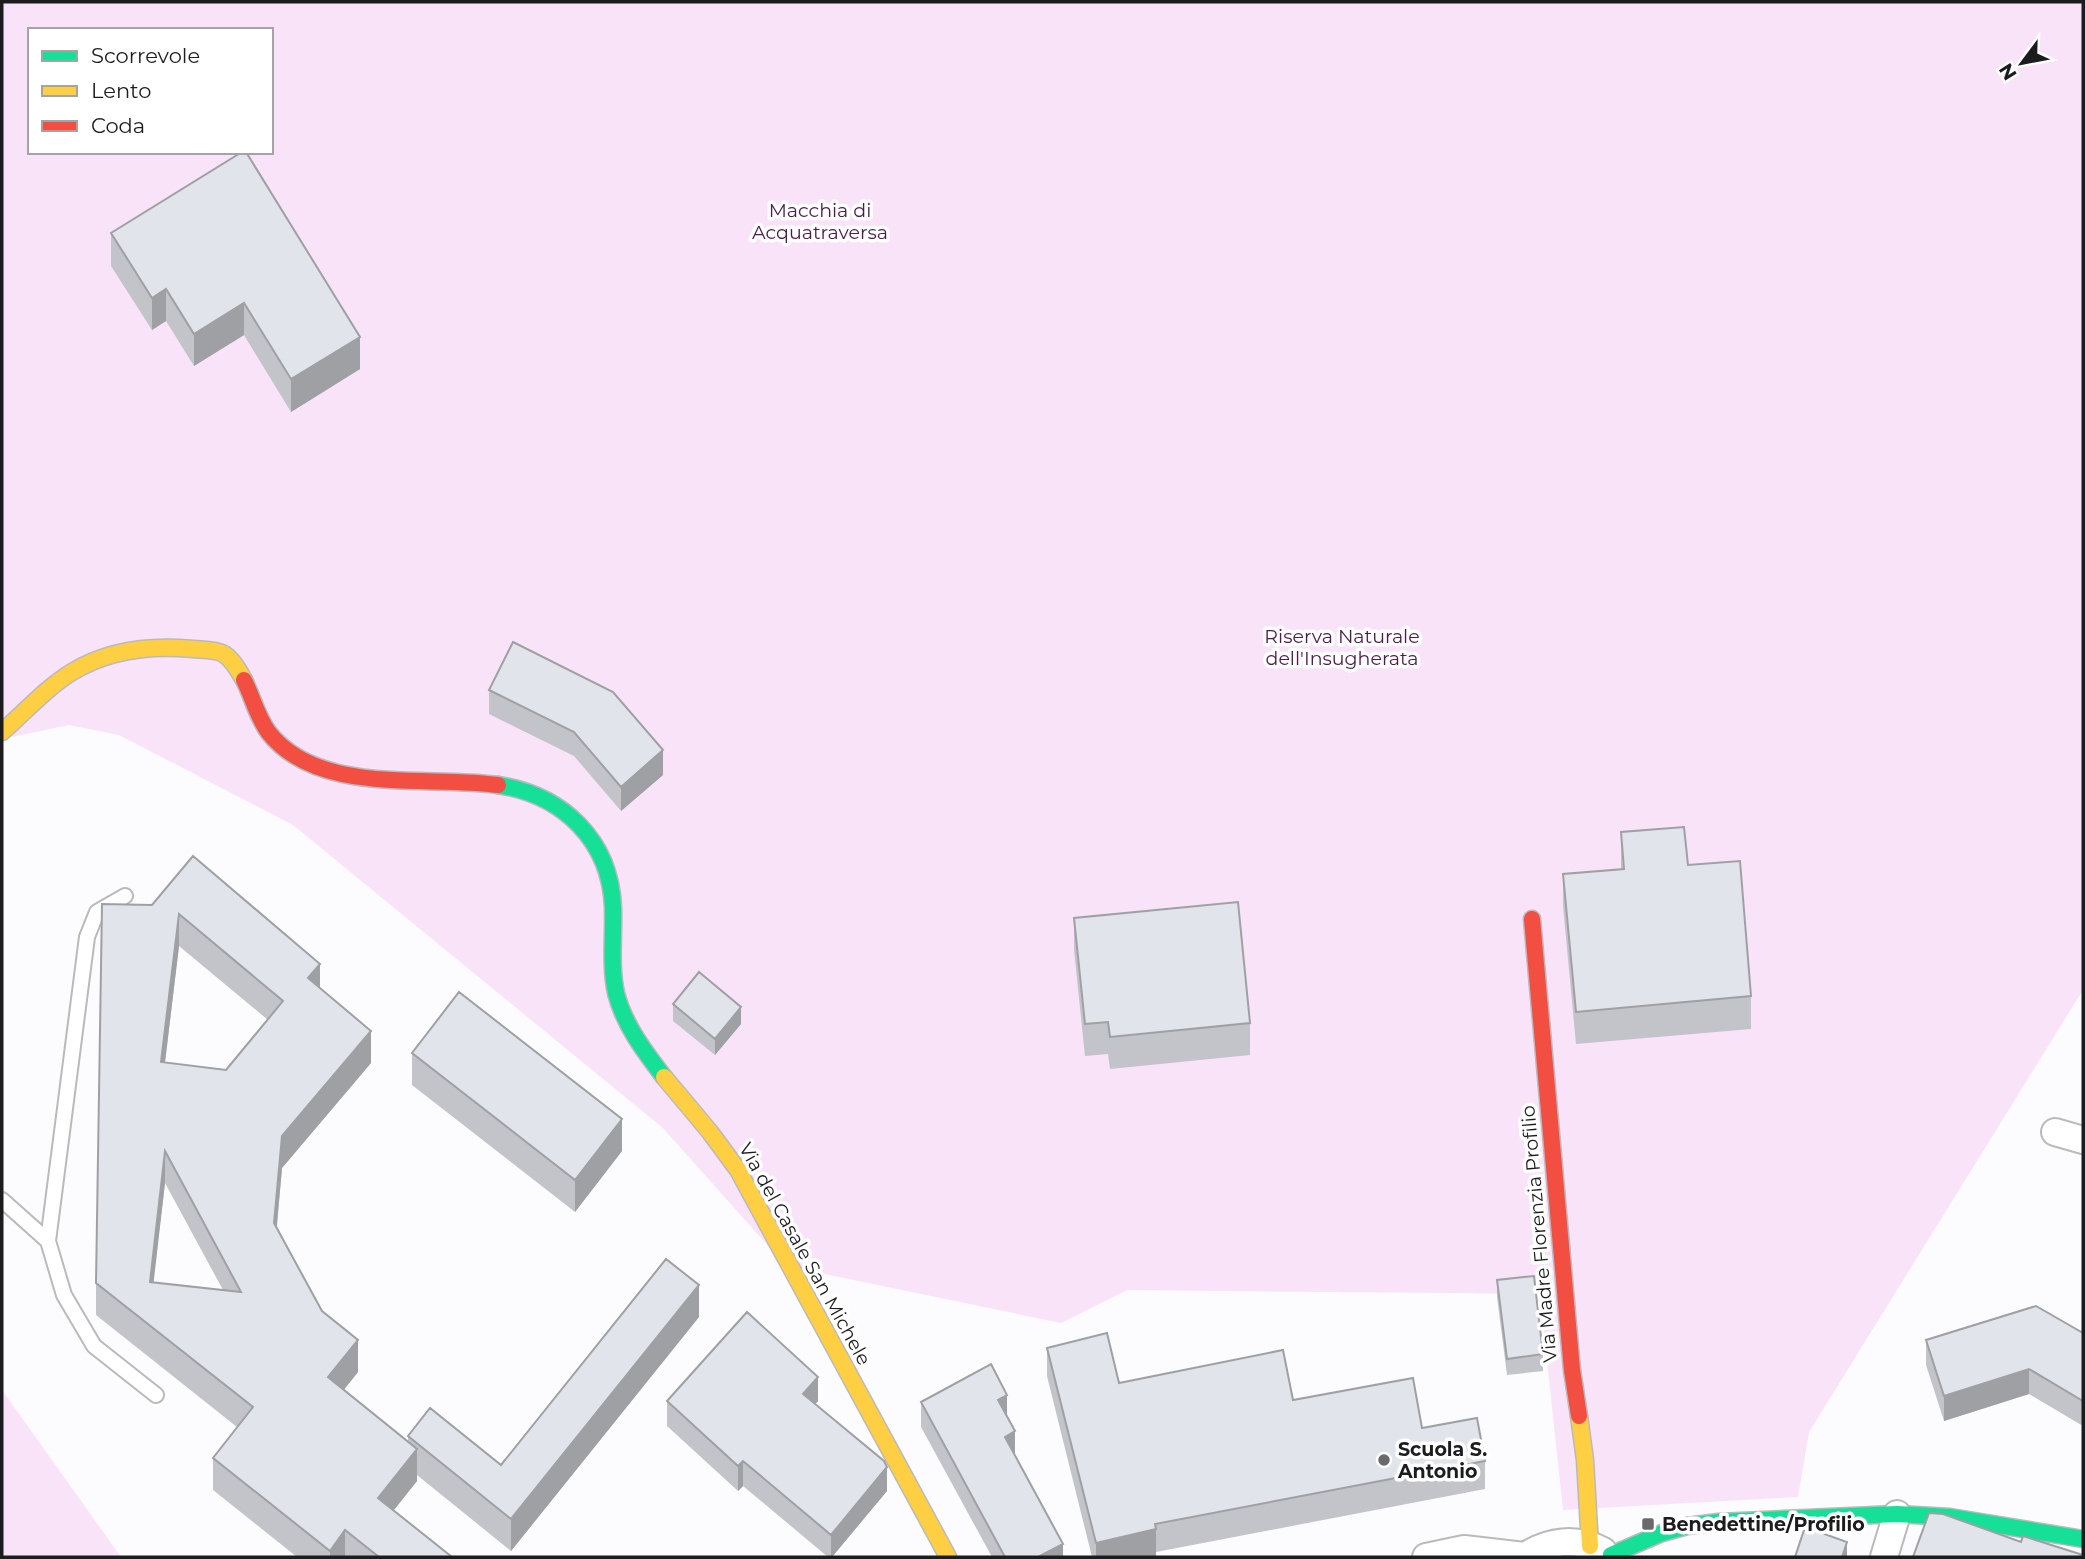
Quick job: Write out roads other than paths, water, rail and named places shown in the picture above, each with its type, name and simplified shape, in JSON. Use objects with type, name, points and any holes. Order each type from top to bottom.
[{"type":"street","name":"Via del Casale San Michele","points":[[2,732],[60,680],[82,666],[101,659],[160,648],[178,647],[218,652],[226,654],[238,669],[261,722],[273,740],[307,761],[339,774],[355,777],[413,779],[507,788],[546,800],[567,813],[592,842],[608,878],[613,904],[612,979],[625,1018],[648,1053],[710,1130],[738,1171],[948,1557]]},
{"type":"street","name":"Via Madre Florenzia Profilio","points":[[1532,919],[1572,1370],[1585,1461],[1605,1553]]},
{"type":"street","points":[[2055,1132],[2083,1140]]},
{"type":"street","points":[[1884,1557],[1897,1514]]},
{"type":"street","points":[[1426,1557],[1475,1549],[1524,1557],[1536,1549],[1560,1542],[1582,1543],[1605,1553],[1687,1526],[1719,1522],[1897,1514],[1950,1517],[2083,1539]]},
{"type":"lane","points":[[125,896],[97,912],[87,937],[48,1241],[64,1295],[94,1346],[156,1395]]},
{"type":"lane","points":[[2,1200],[48,1241]]},
{"type":"place","name":"Scuola S. Antonio","points":[[1384,1460]]},
{"type":"place","name":"Benedettine/Profilio","points":[[1648,1524]]},
{"type":"park label","name":"Macchia di Acquatraversa","points":[[820,221]]},
{"type":"park label","name":"Riserva Naturale dell'Insugherata","points":[[1342,647]]}]
